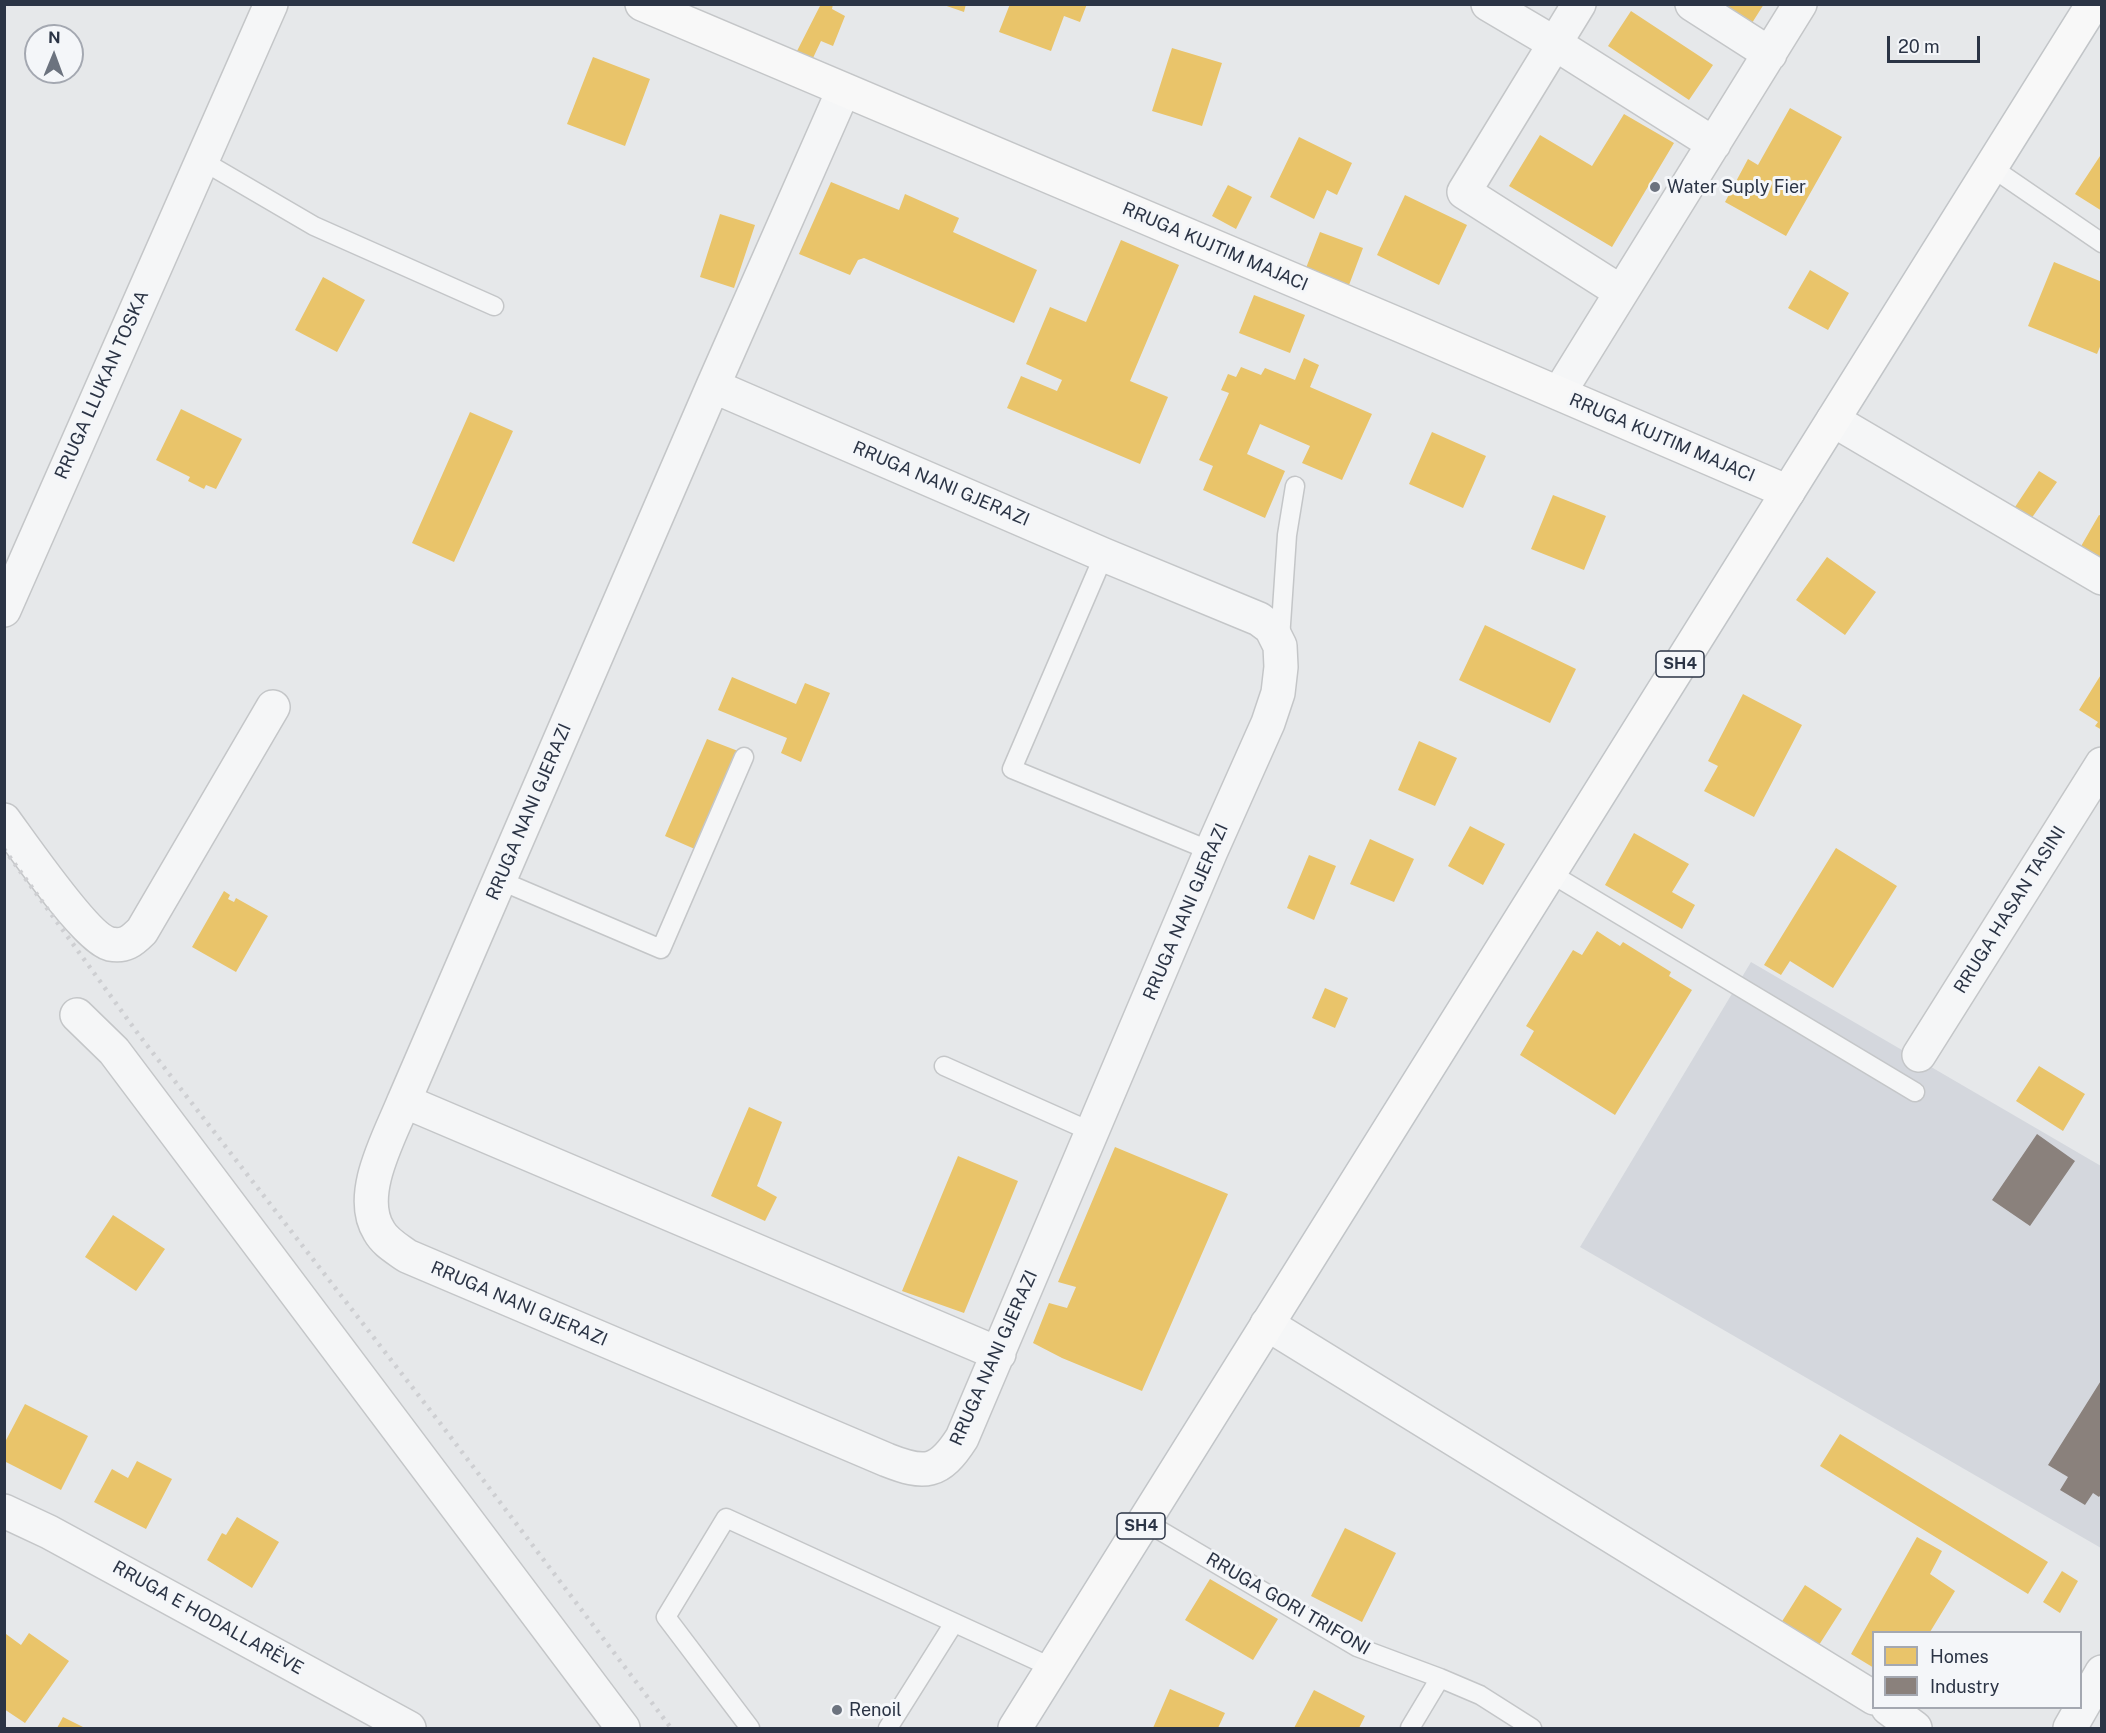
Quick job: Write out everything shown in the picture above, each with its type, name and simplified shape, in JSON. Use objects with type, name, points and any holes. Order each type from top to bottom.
[{"type":"main road","name":"RRUGA KUJTIM MAJACI","points":[[642,4],[1788,492]]},
{"type":"main road","name":"SH4","points":[[1015,1728],[2093,4]]},
{"type":"street","name":"RRUGA LLUKAN TOSKA","points":[[4,610],[271,4]]},
{"type":"street","points":[[1488,4],[1714,144]]},
{"type":"street","points":[[1579,4],[1464,192],[1621,292]]},
{"type":"street","points":[[1692,4],[1770,54]]},
{"type":"street","points":[[1559,393],[1800,4]]},
{"type":"street","name":"RRUGA NANI GJERAZI","points":[[713,386],[1104,555],[1259,619],[1271,628],[1280,646],[1281,667],[1278,693],[1268,723],[1211,851],[999,1354],[962,1438],[953,1453],[940,1464],[925,1469],[912,1470],[444,1273],[407,1256],[389,1243],[379,1232],[372,1218],[371,1200],[379,1161],[404,1101],[713,386],[843,91]]},
{"type":"street","points":[[1833,420],[2102,578]]},
{"type":"street","points":[[4,820],[48,881],[99,939],[108,944],[123,945],[134,940],[142,931],[273,707]]},
{"type":"street","name":"RRUGA HASAN TASINI","points":[[1918,1055],[2102,764]]},
{"type":"street","points":[[76,1015],[114,1051],[623,1728]]},
{"type":"street","points":[[404,1101],[999,1354]]},
{"type":"street","points":[[1268,1324],[1872,1697]]},
{"type":"street","name":"RRUGA E HODALLARËVE","points":[[4,1511],[59,1537],[409,1728]]},
{"type":"street","points":[[2082,1707],[2102,1672]]},
{"type":"street","points":[[2070,1728],[2081,1709]]},
{"type":"lane","points":[[201,160],[314,226],[494,306]]},
{"type":"lane","points":[[1991,167],[2102,243]]},
{"type":"lane","points":[[1280,646],[1287,535],[1295,486]]},
{"type":"lane","points":[[1104,555],[1012,769],[1211,851]]},
{"type":"lane","points":[[499,880],[661,950],[744,757]]},
{"type":"lane","points":[[1550,873],[1915,1092]]},
{"type":"lane","points":[[944,1066],[1092,1132]]},
{"type":"lane","points":[[750,1728],[666,1617],[726,1518],[1053,1668]]},
{"type":"lane","name":"RRUGA GORI TRIFONI","points":[[1144,1521],[1357,1647],[1480,1695],[1532,1728]]},
{"type":"lane","points":[[888,1728],[954,1623]]},
{"type":"lane","points":[[1410,1728],[1440,1678]]},
{"type":"shaded area","points":[[1751,962],[2101,1166],[2101,1548],[1580,1247]]},
{"type":"building: Homes","points":[[821,4],[833,4],[832,9],[845,16],[833,46],[821,41],[813,58],[797,51]]},
{"type":"building: Homes","points":[[941,4],[966,4],[964,12]]},
{"type":"building: Homes","points":[[1010,4],[1087,4],[1080,22],[1064,16],[1051,51],[999,32]]},
{"type":"building: Homes","points":[[1723,4],[1764,4],[1752,23]]},
{"type":"building: Homes","points":[[1631,11],[1713,65],[1689,100],[1608,46]]},
{"type":"building: Homes","points":[[1172,48],[1222,63],[1202,126],[1152,111]]},
{"type":"building: Homes","points":[[593,57],[650,79],[625,146],[567,124]]},
{"type":"building: Homes","points":[[1790,108],[1842,137],[1786,236],[1725,202],[1748,159],[1758,165]]},
{"type":"building: Homes","points":[[1624,114],[1674,143],[1612,247],[1509,186],[1540,135],[1592,166]]},
{"type":"building: Homes","points":[[1299,137],[1352,163],[1337,195],[1327,190],[1314,219],[1270,197]]},
{"type":"building: Homes","points":[[2102,153],[2102,211],[2075,194]]},
{"type":"building: Homes","points":[[831,182],[899,210],[905,194],[959,218],[953,232],[1037,270],[1014,323],[864,258],[858,260],[850,275],[799,254]]},
{"type":"building: Homes","points":[[1228,185],[1252,197],[1236,229],[1212,216]]},
{"type":"building: Homes","points":[[1405,195],[1467,225],[1439,285],[1377,255]]},
{"type":"building: Homes","points":[[720,214],[755,225],[734,288],[700,277]]},
{"type":"building: Homes","points":[[1320,232],[1363,248],[1349,285],[1306,268]]},
{"type":"building: Homes","points":[[1121,240],[1179,265],[1130,381],[1168,397],[1140,464],[1007,408],[1021,376],[1057,391],[1062,380],[1026,364],[1050,307],[1086,322]]},
{"type":"building: Homes","points":[[2054,262],[2102,282],[2102,342],[2097,354],[2028,326]]},
{"type":"building: Homes","points":[[1810,270],[1849,293],[1828,330],[1788,308]]},
{"type":"building: Homes","points":[[323,277],[365,300],[337,352],[295,330]]},
{"type":"building: Homes","points":[[1254,295],[1305,315],[1290,353],[1239,333]]},
{"type":"building: Homes","points":[[1304,358],[1319,365],[1310,387],[1372,414],[1342,480],[1302,463],[1310,446],[1260,424],[1247,454],[1285,471],[1265,518],[1203,490],[1213,466],[1199,460],[1229,393],[1221,390],[1228,374],[1236,377],[1241,367],[1261,375],[1265,368],[1295,380]]},
{"type":"building: Homes","points":[[181,409],[242,439],[216,489],[206,485],[204,489],[188,481],[190,477],[156,460]]},
{"type":"building: Homes","points":[[470,412],[513,431],[454,562],[412,543]]},
{"type":"building: Homes","points":[[1432,432],[1486,456],[1463,508],[1409,484]]},
{"type":"building: Homes","points":[[2039,471],[2057,482],[2031,519],[2015,507]]},
{"type":"building: Homes","points":[[1553,495],[1606,516],[1584,570],[1531,549]]},
{"type":"building: Homes","points":[[2099,515],[2102,516],[2102,561],[2080,548]]},
{"type":"building: Homes","points":[[1827,557],[1876,592],[1845,635],[1796,600]]},
{"type":"building: Homes","points":[[1485,625],[1576,669],[1550,723],[1459,680]]},
{"type":"building: Homes","points":[[2102,673],[2102,730],[2095,726],[2098,722],[2079,710]]},
{"type":"building: Homes","points":[[732,677],[796,704],[805,683],[830,693],[801,762],[781,753],[787,738],[718,710]]},
{"type":"building: Homes","points":[[1743,694],[1802,725],[1754,817],[1704,791],[1718,766],[1708,761]]},
{"type":"building: Homes","points":[[707,739],[738,751],[697,850],[665,836]]},
{"type":"building: Homes","points":[[1419,741],[1457,758],[1435,806],[1398,790]]},
{"type":"building: Homes","points":[[1470,826],[1505,844],[1483,885],[1448,866]]},
{"type":"building: Homes","points":[[1634,833],[1689,864],[1672,892],[1695,905],[1682,929],[1605,885]]},
{"type":"building: Homes","points":[[1370,839],[1414,859],[1394,902],[1350,884]]},
{"type":"building: Homes","points":[[1836,848],[1897,886],[1833,988],[1790,961],[1781,975],[1764,965]]},
{"type":"building: Homes","points":[[1309,855],[1336,866],[1314,920],[1287,908]]},
{"type":"building: Homes","points":[[224,891],[230,895],[228,899],[234,902],[236,898],[268,916],[236,972],[192,947]]},
{"type":"building: Homes","points":[[1597,931],[1620,946],[1623,942],[1671,972],[1669,976],[1692,990],[1615,1115],[1520,1055],[1534,1031],[1526,1026],[1573,950],[1582,955]]},
{"type":"building: Homes","points":[[1325,988],[1348,998],[1335,1028],[1312,1018]]},
{"type":"building: Homes","points":[[2039,1066],[2085,1094],[2063,1131],[2016,1101]]},
{"type":"building: Homes","points":[[749,1107],[782,1122],[757,1186],[777,1197],[765,1221],[711,1196]]},
{"type":"building: Homes","points":[[1115,1147],[1228,1194],[1142,1391],[1062,1358],[1033,1343],[1049,1303],[1067,1308],[1076,1287],[1058,1282]]},
{"type":"building: Homes","points":[[958,1156],[1018,1181],[964,1313],[902,1291]]},
{"type":"building: Homes","points":[[113,1215],[165,1249],[136,1291],[85,1257]]},
{"type":"building: Homes","points":[[25,1404],[88,1436],[61,1490],[4,1461],[4,1444]]},
{"type":"building: Homes","points":[[1840,1434],[2048,1562],[2028,1594],[1820,1466]]},
{"type":"building: Homes","points":[[137,1461],[172,1479],[146,1529],[94,1502],[112,1469],[128,1478]]},
{"type":"building: Homes","points":[[237,1517],[279,1542],[252,1588],[207,1560],[222,1533],[226,1535]]},
{"type":"building: Homes","points":[[1345,1528],[1396,1553],[1362,1622],[1311,1596]]},
{"type":"building: Homes","points":[[1917,1537],[1942,1551],[1930,1574],[1955,1591],[1931,1631],[1872,1631],[1872,1667],[1851,1654]]},
{"type":"building: Homes","points":[[2062,1571],[2078,1581],[2060,1613],[2043,1602]]},
{"type":"building: Homes","points":[[1210,1579],[1278,1619],[1253,1660],[1185,1620]]},
{"type":"building: Homes","points":[[1805,1585],[1842,1609],[1819,1645],[1781,1623]]},
{"type":"building: Homes","points":[[29,1633],[69,1661],[25,1723],[4,1709],[4,1636],[6,1634],[21,1645]]},
{"type":"building: Homes","points":[[1170,1689],[1225,1713],[1218,1728],[1153,1728]]},
{"type":"building: Homes","points":[[1314,1690],[1365,1716],[1359,1728],[1294,1728]]},
{"type":"building: Homes","points":[[63,1717],[85,1728],[57,1728]]},
{"type":"building: Industry","points":[[2037,1134],[2075,1161],[2030,1226],[1992,1200]]},
{"type":"building: Industry","points":[[2102,1379],[2102,1493],[2099,1497],[2093,1493],[2085,1505],[2060,1490],[2068,1477],[2048,1465]]},
{"type":"railway","points":[[4,849],[139,1035],[440,1423],[671,1728]]},
{"type":"place","name":"Water Suply Fier","points":[[1655,187]]},
{"type":"place","name":"Renoil","points":[[837,1710]]}]
